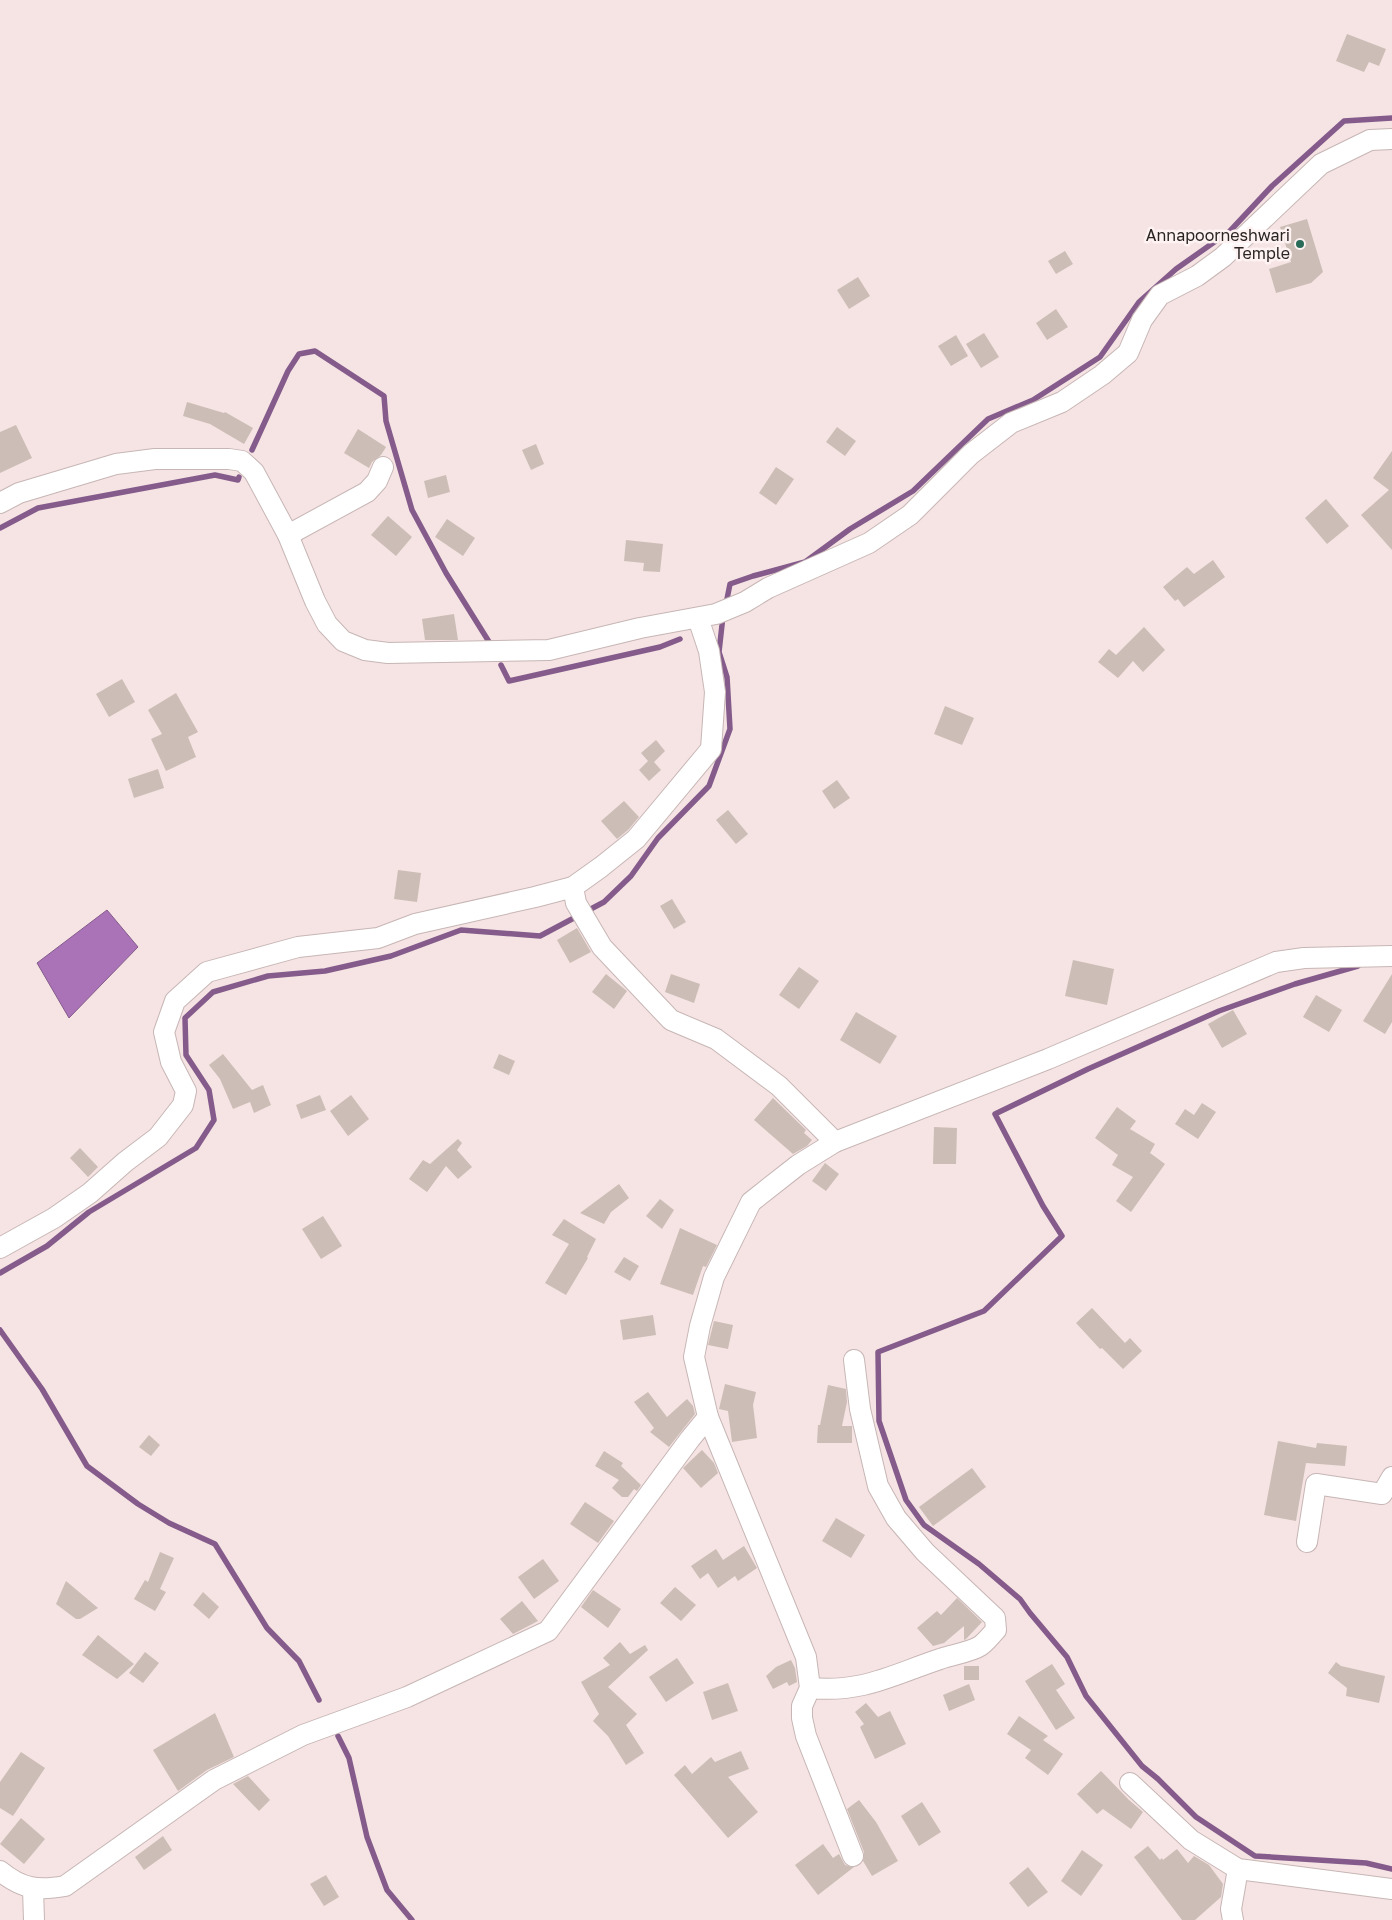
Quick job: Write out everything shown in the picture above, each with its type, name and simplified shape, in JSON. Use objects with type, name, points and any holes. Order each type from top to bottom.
[{"type":"street","points":[[0,503],[19,493],[116,464],[155,458],[228,459],[242,461],[254,472],[288,535],[315,602],[327,624],[344,641],[365,650],[388,653],[549,650],[640,628],[707,616],[745,602],[768,588],[869,543],[910,515],[971,454],[1011,423],[1062,402],[1115,364],[1128,352],[1142,320],[1160,295],[1197,276],[1223,257],[1320,164],[1370,140],[1392,139]]},
{"type":"street","points":[[288,535],[367,492],[377,480],[383,467]]},
{"type":"street","points":[[0,1248],[54,1218],[90,1193],[125,1162],[158,1137],[184,1105],[186,1091],[172,1062],[164,1032],[174,1001],[207,972],[298,947],[378,938],[415,924],[535,897],[574,895],[601,867],[636,838],[711,749],[716,692],[709,651],[707,616]]},
{"type":"street","points":[[574,895],[602,947],[671,1020],[716,1039],[779,1086],[835,1142]]},
{"type":"street","points":[[853,1856],[806,1736],[802,1718],[802,1706],[810,1688],[806,1657],[708,1417],[694,1357],[700,1326],[714,1276],[751,1202],[798,1164],[835,1142],[1048,1059],[1276,962],[1304,958],[1392,956]]},
{"type":"street","points":[[810,1688],[832,1690],[853,1688],[898,1676],[939,1659],[980,1647],[996,1630],[994,1618],[925,1552],[896,1518],[878,1486],[860,1409],[854,1360]]},
{"type":"street","points":[[0,1871],[33,1889],[65,1886],[214,1780],[303,1735],[407,1697],[548,1631],[708,1417]]},
{"type":"street","points":[[1307,1542],[1316,1484],[1382,1494],[1392,1477]]},
{"type":"street","points":[[1130,1783],[1192,1840],[1238,1869],[1392,1889]]},
{"type":"street","points":[[1233,1920],[1231,1909],[1238,1869]]},
{"type":"street","points":[[33,1889],[34,1920]]},
{"type":"shaded area","points":[[107,910],[138,947],[69,1018],[37,963]]},
{"type":"building","points":[[1347,34],[1386,49],[1379,66],[1369,62],[1364,72],[1336,61]]},
{"type":"building","name":"Annapoorneshwari Temple","points":[[1307,219],[1323,272],[1311,283],[1276,293],[1269,269],[1291,262],[1280,227]]},
{"type":"building","points":[[1065,251],[1073,264],[1056,274],[1048,261]]},
{"type":"building","points":[[858,277],[870,296],[849,309],[837,290]]},
{"type":"building","points":[[1056,309],[1068,327],[1047,340],[1036,323]]},
{"type":"building","points":[[984,333],[999,357],[981,368],[966,344]]},
{"type":"building","points":[[956,335],[968,356],[951,366],[938,346]]},
{"type":"building","points":[[187,402],[225,412],[253,428],[244,444],[210,424],[183,416]]},
{"type":"building","points":[[16,425],[32,458],[0,473],[0,432]]},
{"type":"building","points":[[837,427],[856,441],[845,456],[826,442]]},
{"type":"building","points":[[358,429],[386,447],[369,468],[344,453]]},
{"type":"building","points":[[536,444],[544,464],[531,470],[522,450]]},
{"type":"building","points":[[1392,451],[1392,550],[1361,515],[1389,490],[1373,478]]},
{"type":"building","points":[[776,467],[794,479],[776,505],[759,493]]},
{"type":"building","points":[[446,475],[450,492],[428,498],[424,481]]},
{"type":"building","points":[[1326,499],[1349,526],[1327,544],[1305,518]]},
{"type":"building","points":[[388,516],[412,537],[396,556],[371,535]]},
{"type":"building","points":[[447,519],[475,538],[463,556],[435,537]]},
{"type":"building","points":[[626,540],[663,544],[660,572],[643,571],[644,563],[624,561]]},
{"type":"building","points":[[1213,560],[1225,577],[1184,607],[1178,599],[1175,601],[1163,587],[1187,567],[1194,574]]},
{"type":"building","points":[[454,614],[458,640],[425,640],[422,619]]},
{"type":"building","points":[[1144,627],[1165,650],[1143,672],[1133,661],[1118,678],[1098,662],[1109,649],[1116,655]]},
{"type":"building","points":[[122,679],[135,702],[109,717],[96,694]]},
{"type":"building","points":[[176,693],[198,732],[188,737],[196,757],[166,771],[151,739],[162,734],[148,710]]},
{"type":"building","points":[[945,706],[974,718],[962,745],[934,734]]},
{"type":"building","points":[[656,740],[665,751],[654,762],[661,770],[649,781],[639,770],[648,761],[641,753]]},
{"type":"building","points":[[158,769],[164,788],[134,798],[128,779]]},
{"type":"building","points":[[837,780],[850,798],[834,809],[822,791]]},
{"type":"building","points":[[624,801],[639,817],[617,839],[601,821]]},
{"type":"building","points":[[728,810],[748,834],[736,844],[716,820]]},
{"type":"building","points":[[398,870],[421,873],[417,902],[394,899]]},
{"type":"building","points":[[672,899],[686,922],[674,929],[660,906]]},
{"type":"building","points":[[577,928],[591,952],[570,963],[557,940]]},
{"type":"building","points":[[1073,960],[1114,969],[1107,1005],[1065,996]]},
{"type":"building","points":[[799,967],[819,981],[799,1009],[779,995]]},
{"type":"building","points":[[606,974],[627,991],[614,1009],[592,992]]},
{"type":"building","points":[[671,974],[700,984],[694,1003],[665,992]]},
{"type":"building","points":[[1392,974],[1392,1022],[1385,1034],[1363,1021]]},
{"type":"building","points":[[1316,995],[1342,1010],[1329,1032],[1303,1017]]},
{"type":"building","points":[[1233,1010],[1247,1034],[1222,1048],[1208,1024]]},
{"type":"building","points":[[856,1012],[897,1036],[880,1064],[840,1040]]},
{"type":"building","points":[[223,1054],[252,1090],[263,1085],[271,1105],[254,1113],[250,1102],[233,1109],[220,1079],[209,1065]]},
{"type":"building","points":[[499,1054],[515,1061],[509,1075],[493,1068]]},
{"type":"building","points":[[320,1095],[326,1110],[301,1119],[296,1105]]},
{"type":"building","points":[[351,1095],[369,1119],[348,1136],[330,1111]]},
{"type":"building","points":[[773,1098],[806,1130],[804,1133],[812,1140],[807,1146],[793,1154],[754,1120]]},
{"type":"building","points":[[1202,1103],[1216,1112],[1198,1139],[1175,1124],[1185,1109],[1194,1115]]},
{"type":"building","points":[[1117,1107],[1136,1121],[1130,1129],[1155,1144],[1150,1153],[1165,1164],[1131,1212],[1116,1201],[1133,1177],[1112,1165],[1118,1155],[1095,1138]]},
{"type":"building","points":[[934,1127],[957,1128],[956,1164],[933,1164]]},
{"type":"building","points":[[458,1139],[462,1143],[457,1150],[472,1167],[458,1179],[446,1166],[427,1192],[409,1179],[423,1160],[430,1164]]},
{"type":"building","points":[[80,1148],[98,1167],[88,1177],[70,1158]]},
{"type":"building","points":[[825,1163],[839,1174],[826,1191],[812,1181]]},
{"type":"building","points":[[619,1184],[629,1198],[611,1212],[604,1224],[580,1213]]},
{"type":"building","points":[[660,1199],[674,1210],[662,1229],[646,1216]]},
{"type":"building","points":[[323,1216],[342,1246],[321,1259],[302,1229]]},
{"type":"building","points":[[564,1219],[596,1239],[588,1258],[566,1295],[545,1283],[569,1244],[552,1235]]},
{"type":"building","points":[[680,1228],[717,1245],[706,1267],[703,1266],[693,1295],[660,1284]]},
{"type":"building","points":[[624,1257],[639,1266],[630,1281],[614,1272]]},
{"type":"building","points":[[1092,1308],[1125,1343],[1130,1338],[1142,1351],[1123,1369],[1102,1348],[1100,1349],[1076,1323]]},
{"type":"building","points":[[653,1315],[656,1335],[623,1340],[620,1320]]},
{"type":"building","points":[[714,1321],[733,1325],[728,1349],[708,1345]]},
{"type":"building","points":[[725,1384],[756,1392],[753,1405],[757,1438],[732,1442],[728,1411],[719,1409]]},
{"type":"building","points":[[828,1385],[846,1389],[847,1402],[842,1426],[852,1426],[852,1443],[817,1443],[818,1425],[820,1425]]},
{"type":"building","points":[[648,1392],[667,1417],[687,1399],[693,1406],[695,1414],[669,1447],[650,1432],[654,1428],[634,1402]]},
{"type":"building","points":[[149,1435],[160,1445],[151,1456],[139,1447]]},
{"type":"building","points":[[1278,1441],[1316,1448],[1317,1443],[1347,1446],[1345,1466],[1306,1463],[1296,1521],[1264,1515]]},
{"type":"building","points":[[702,1450],[714,1463],[718,1473],[701,1488],[683,1468]]},
{"type":"building","points":[[604,1451],[623,1463],[621,1466],[641,1485],[637,1491],[634,1489],[628,1497],[622,1497],[612,1488],[619,1480],[595,1466]]},
{"type":"building","points":[[972,1468],[986,1487],[933,1526],[919,1507]]},
{"type":"building","points":[[585,1502],[614,1521],[598,1543],[570,1524]]},
{"type":"building","points":[[836,1518],[865,1535],[851,1558],[822,1541]]},
{"type":"building","points":[[744,1546],[757,1568],[738,1581],[735,1576],[718,1588],[708,1573],[700,1579],[691,1566],[716,1549],[723,1560]]},
{"type":"building","points":[[160,1552],[174,1558],[160,1589],[166,1592],[155,1611],[134,1599],[145,1580],[148,1582]]},
{"type":"building","points":[[543,1559],[559,1581],[534,1599],[518,1577]]},
{"type":"building","points":[[66,1581],[98,1608],[80,1619],[76,1619],[56,1604]]},
{"type":"building","points":[[675,1587],[696,1605],[681,1621],[660,1603]]},
{"type":"building","points":[[593,1590],[621,1609],[608,1628],[581,1607]]},
{"type":"building","points":[[203,1592],[219,1607],[209,1619],[193,1605]]},
{"type":"building","points":[[957,1598],[982,1622],[964,1640],[964,1626],[944,1643],[933,1646],[917,1628],[937,1611],[941,1615]]},
{"type":"building","points":[[522,1601],[538,1621],[513,1634],[500,1619]]},
{"type":"building","points":[[98,1635],[134,1664],[117,1679],[82,1655]]},
{"type":"building","points":[[620,1642],[630,1654],[645,1645],[648,1650],[608,1687],[637,1714],[626,1725],[644,1753],[626,1765],[608,1736],[593,1721],[599,1714],[581,1682],[610,1665],[603,1658]]},
{"type":"building","points":[[145,1652],[159,1663],[143,1683],[129,1673]]},
{"type":"building","points":[[677,1658],[694,1683],[666,1702],[649,1677]]},
{"type":"building","points":[[791,1660],[795,1668],[797,1682],[789,1686],[787,1682],[773,1689],[766,1676],[776,1667]]},
{"type":"building","points":[[1336,1662],[1341,1666],[1385,1676],[1379,1703],[1346,1696],[1347,1688],[1328,1673]]},
{"type":"building","points":[[1052,1664],[1065,1684],[1056,1690],[1075,1718],[1056,1730],[1025,1681]]},
{"type":"building","points":[[964,1666],[979,1666],[979,1680],[964,1680]]},
{"type":"building","points":[[728,1683],[738,1711],[712,1720],[703,1692]]},
{"type":"building","points":[[969,1684],[975,1700],[949,1711],[943,1695]]},
{"type":"building","points":[[866,1703],[878,1717],[890,1711],[906,1744],[875,1759],[860,1727],[864,1724],[855,1712]]},
{"type":"building","points":[[215,1713],[234,1757],[207,1770],[178,1791],[153,1750]]},
{"type":"building","points":[[1019,1716],[1048,1736],[1043,1740],[1063,1754],[1048,1775],[1025,1758],[1031,1750],[1007,1734]]},
{"type":"building","points":[[741,1751],[749,1769],[728,1777],[758,1812],[728,1838],[674,1775],[685,1765],[692,1774],[711,1757],[715,1762]]},
{"type":"building","points":[[21,1752],[45,1768],[13,1816],[0,1808],[0,1782]]},
{"type":"building","points":[[1101,1771],[1143,1812],[1131,1829],[1103,1809],[1097,1814],[1077,1794]]},
{"type":"building","points":[[248,1776],[270,1800],[259,1811],[233,1784]]},
{"type":"building","points":[[859,1800],[876,1822],[898,1861],[872,1876],[863,1861],[864,1852],[847,1809]]},
{"type":"building","points":[[922,1802],[941,1832],[919,1846],[901,1816]]},
{"type":"building","points":[[21,1818],[45,1839],[24,1864],[0,1844]]},
{"type":"building","points":[[163,1836],[172,1850],[144,1870],[135,1857]]},
{"type":"building","points":[[823,1844],[833,1858],[839,1854],[845,1865],[854,1867],[818,1895],[795,1865]]},
{"type":"building","points":[[1148,1846],[1160,1860],[1162,1858],[1163,1860],[1177,1849],[1188,1863],[1194,1856],[1209,1865],[1223,1884],[1221,1897],[1195,1920],[1182,1920],[1134,1857]]},
{"type":"building","points":[[1082,1850],[1103,1865],[1081,1896],[1061,1881]]},
{"type":"building","points":[[1028,1867],[1048,1892],[1028,1907],[1009,1883]]},
{"type":"building","points":[[326,1875],[339,1897],[324,1906],[310,1884]]},
{"type":"waterway","points":[[726,604],[730,584],[805,562],[850,529],[913,491],[988,419],[1033,400],[1100,357],[1139,302],[1176,269],[1230,231],[1272,186],[1344,121],[1392,118]]},
{"type":"waterway","points":[[252,450],[288,371],[299,354],[315,351],[384,396],[386,421],[412,510],[446,573],[491,645]]},
{"type":"waterway","points":[[0,528],[38,508],[215,475],[238,480],[239,477]]},
{"type":"waterway","points":[[0,1273],[47,1246],[89,1212],[196,1148],[214,1120],[209,1090],[186,1055],[185,1018],[213,992],[268,976],[325,971],[391,956],[461,930],[540,936],[604,902],[631,876],[658,838],[709,786],[730,729],[727,677],[719,652],[723,616]]},
{"type":"waterway","points":[[501,665],[509,681],[660,647],[680,639]]},
{"type":"waterway","points":[[1358,966],[1295,984],[1219,1011],[1088,1069],[995,1114],[1043,1206],[1062,1236],[984,1311],[878,1352],[879,1421],[906,1500],[924,1525],[979,1564],[1020,1599],[1067,1657],[1086,1696],[1142,1766],[1158,1779],[1196,1817],[1255,1856],[1366,1863],[1392,1869]]},
{"type":"waterway","points":[[0,1330],[42,1389],[87,1466],[138,1504],[169,1523],[215,1544],[267,1628],[299,1661],[319,1700]]},
{"type":"waterway","points":[[338,1736],[349,1758],[367,1837],[387,1890],[412,1920]]},
{"type":"place","name":"Annapoorneshwari Temple","points":[[1300,244]]}]
